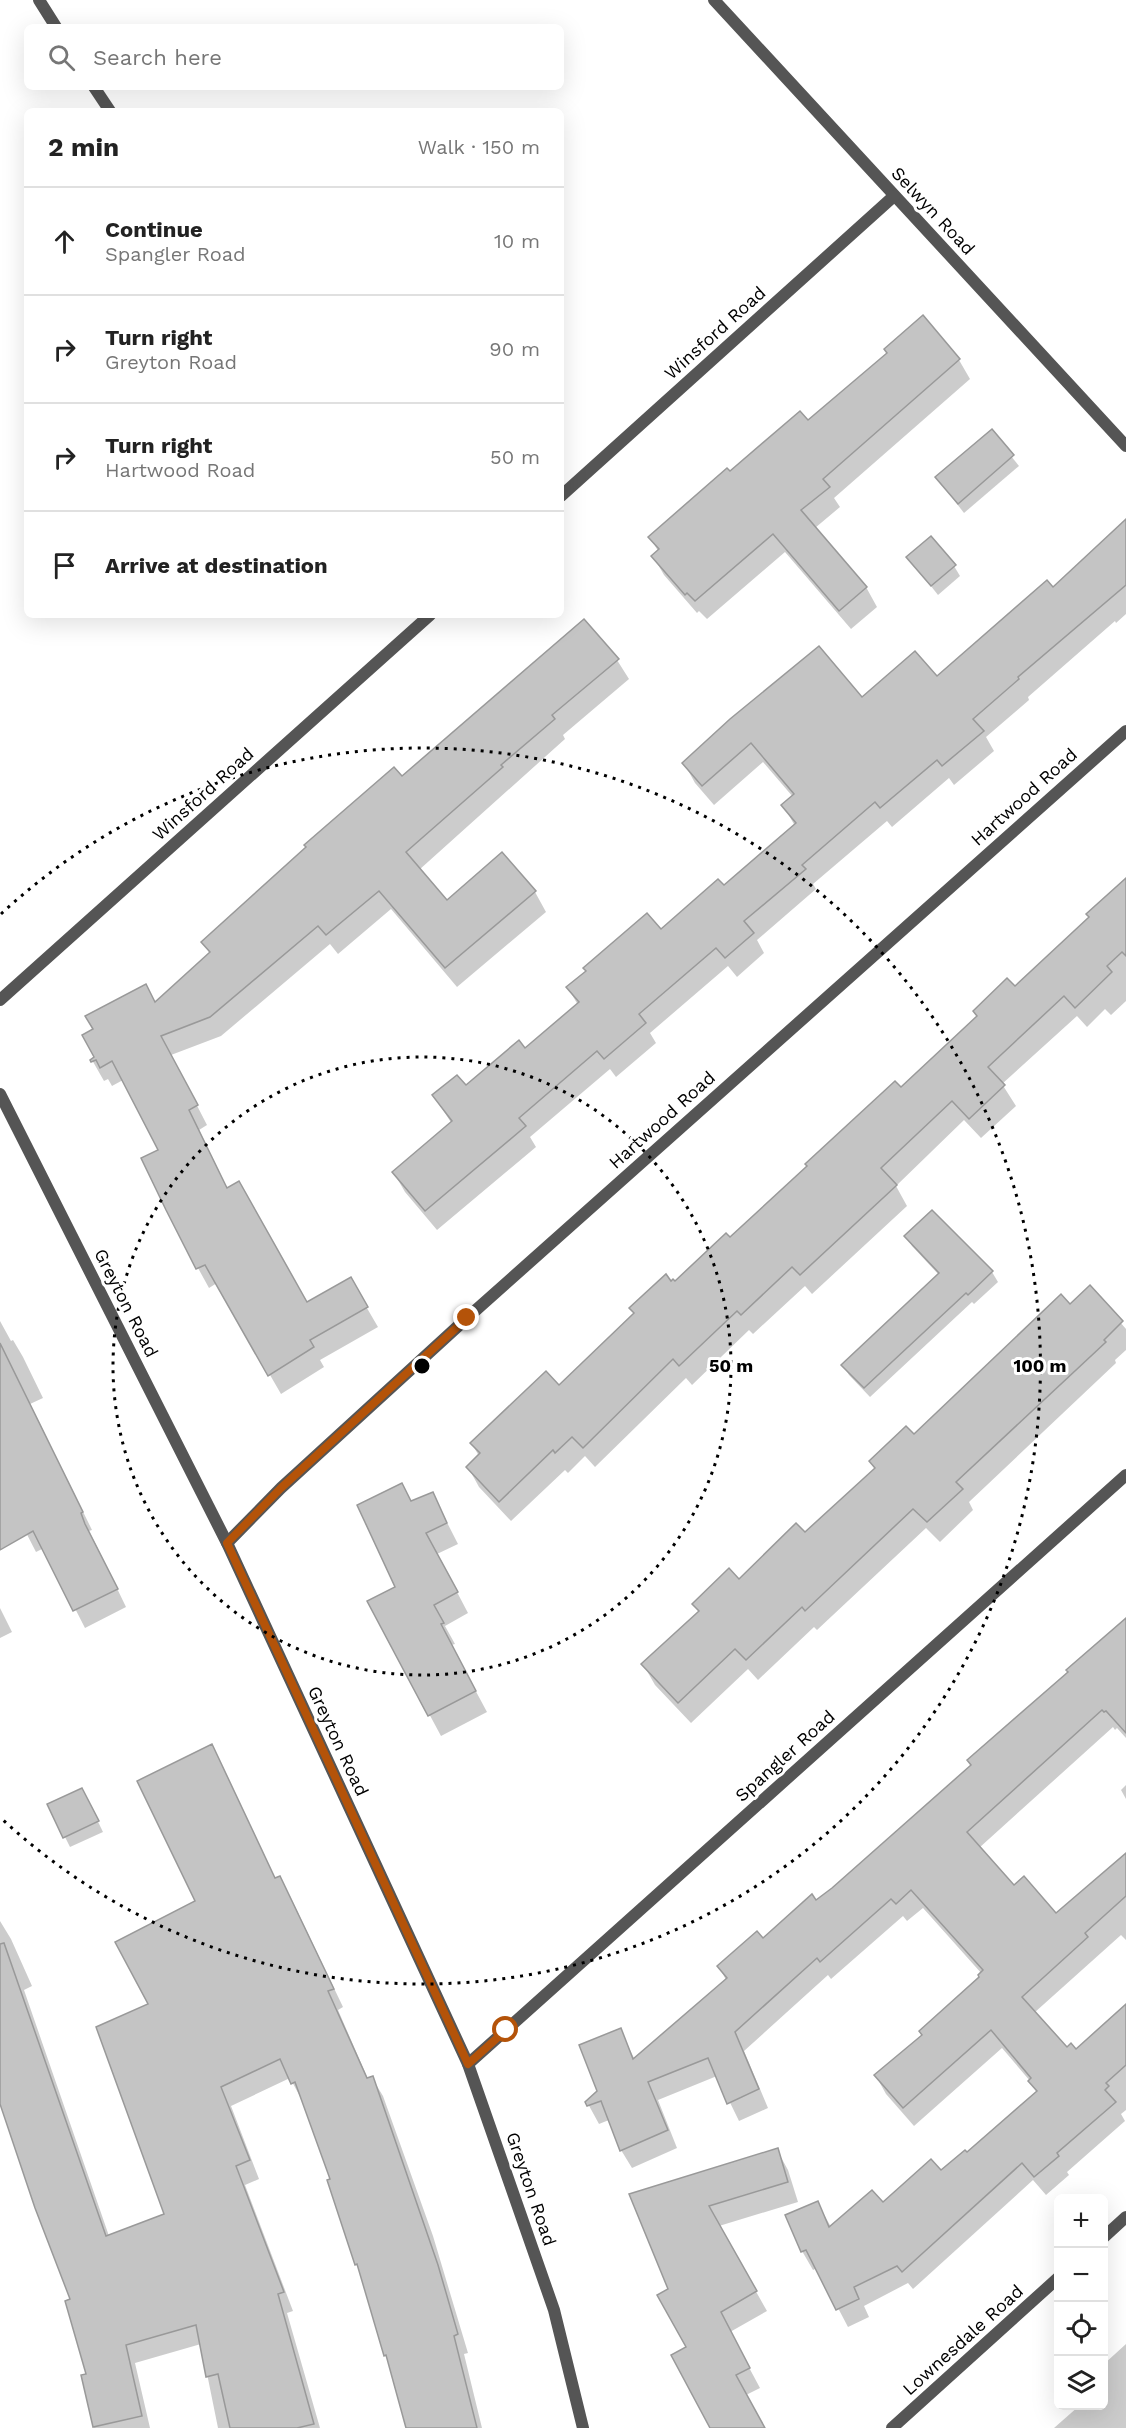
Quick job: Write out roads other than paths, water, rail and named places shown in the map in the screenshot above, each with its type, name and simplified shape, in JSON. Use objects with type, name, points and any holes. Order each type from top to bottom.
[{"type":"street","points":[[39,0],[54,24]]},
{"type":"street","name":"Selwyn Road","points":[[714,0],[1126,446]]},
{"type":"street","points":[[96,90],[108,108]]},
{"type":"street","name":"Winsford Road","points":[[564,493],[894,196]]},
{"type":"street","name":"Winsford Road","points":[[0,1000],[426,618]]},
{"type":"street","name":"Hartwood Road","points":[[227,1543],[281,1488],[467,1318],[1126,731]]},
{"type":"street","name":"Greyton Road","points":[[0,1094],[227,1543],[468,2064],[554,2310],[583,2428]]},
{"type":"street","name":"Spangler Road","points":[[468,2064],[1126,1475]]},
{"type":"street","points":[[1108,2233],[1126,2217]]},
{"type":"street","name":"Lownesdale Road","points":[[892,2428],[1054,2282]]}]
